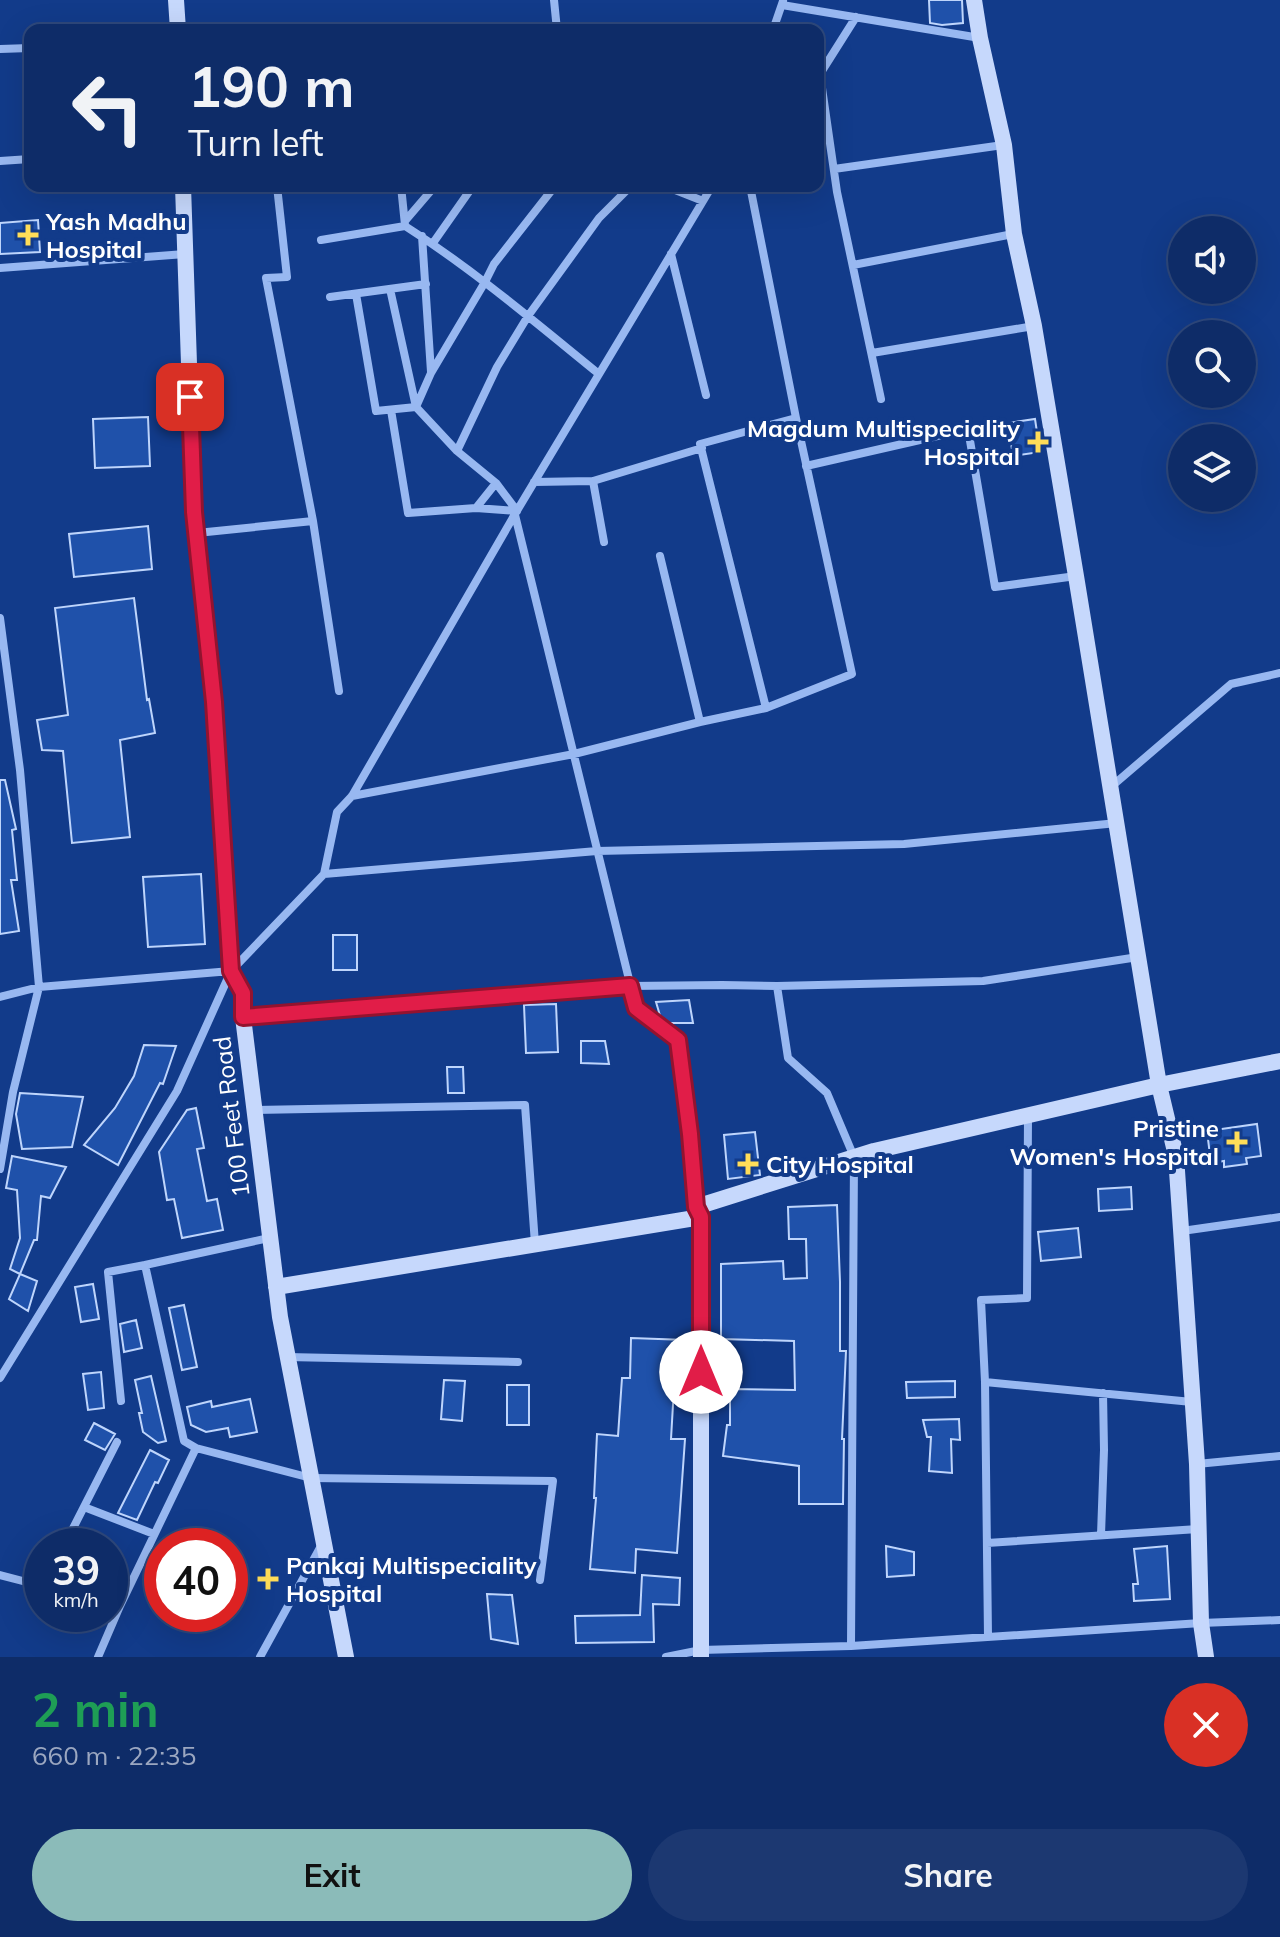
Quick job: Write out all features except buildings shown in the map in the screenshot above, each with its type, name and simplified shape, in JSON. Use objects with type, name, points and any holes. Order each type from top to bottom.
[{"type":"street","points":[[176,0],[178,24]]},
{"type":"street","points":[[554,0],[556,24]]},
{"type":"street","points":[[974,0],[1004,145],[1014,234],[1034,326],[1159,1085],[1176,1156],[1197,1464],[1201,1623],[1206,1657]]},
{"type":"street","points":[[775,24],[782,2],[980,38]]},
{"type":"street","points":[[824,68],[856,17]]},
{"type":"street","points":[[0,49],[24,48]]},
{"type":"street","points":[[824,101],[834,169],[881,399]]},
{"type":"street","points":[[834,169],[1004,145]]},
{"type":"street","points":[[0,161],[24,159]]},
{"type":"street","name":"100 Feet Road","points":[[183,192],[197,533],[214,702],[231,971],[243,993],[243,1017],[269,1238],[287,1357],[346,1657]]},
{"type":"street","points":[[278,192],[287,277],[266,278],[313,521],[339,691]]},
{"type":"street","points":[[402,192],[405,224],[485,282],[599,374]]},
{"type":"street","points":[[321,240],[405,224],[430,192]]},
{"type":"street","points":[[433,243],[469,192]]},
{"type":"street","points":[[416,407],[431,373],[494,264],[550,192]]},
{"type":"street","points":[[457,451],[497,367],[528,316],[599,218],[625,192]]},
{"type":"street","points":[[680,192],[703,201]]},
{"type":"street","points":[[0,1378],[177,1091],[231,971],[324,874],[337,812],[352,796],[534,482],[708,192]]},
{"type":"street","points":[[352,796],[574,754],[766,708],[852,674],[806,466],[751,192]]},
{"type":"street","points":[[853,265],[1014,234]]},
{"type":"street","points":[[422,236],[431,373]]},
{"type":"street","points":[[0,268],[185,254]]},
{"type":"street","points":[[671,254],[706,395]]},
{"type":"street","points":[[330,297],[426,284]]},
{"type":"street","points":[[390,289],[416,407],[457,451],[496,483],[516,513],[636,1008],[678,1040],[698,1212],[701,1653]]},
{"type":"street","points":[[356,294],[376,411],[416,407]]},
{"type":"street","points":[[872,353],[1034,326]]},
{"type":"street","points":[[391,410],[408,513],[476,508],[516,513]]},
{"type":"street","points":[[766,708],[700,444],[796,418]]},
{"type":"street","points":[[806,466],[968,429],[995,587],[1076,576]]},
{"type":"street","points":[[534,482],[593,481],[702,448]]},
{"type":"street","points":[[593,481],[604,542]]},
{"type":"street","points":[[476,508],[496,483]]},
{"type":"street","points":[[197,533],[313,521]]},
{"type":"street","points":[[660,556],[700,722]]},
{"type":"street","points":[[0,618],[20,770],[39,987],[13,1092],[0,1169]]},
{"type":"street","points":[[1112,786],[1231,684],[1280,673]]},
{"type":"street","points":[[324,874],[597,851],[904,844],[1118,823]]},
{"type":"street","points":[[243,1017],[630,986],[983,981],[1139,957]]},
{"type":"street","points":[[0,997],[39,987],[231,971]]},
{"type":"street","points":[[777,986],[788,1058],[827,1093],[854,1157],[851,1646]]},
{"type":"street","points":[[276,1287],[535,1244],[698,1212],[874,1151],[1159,1085],[1280,1061]]},
{"type":"street","points":[[255,1110],[525,1105],[535,1244]]},
{"type":"street","points":[[988,1637],[981,1300],[1027,1298],[1028,1116]]},
{"type":"street","points":[[1181,1231],[1280,1217]]},
{"type":"street","points":[[121,1401],[108,1272],[269,1238]]},
{"type":"street","points":[[145,1265],[184,1441],[196,1448],[311,1478],[553,1481],[540,1580]]},
{"type":"street","points":[[287,1357],[518,1362]]},
{"type":"street","points":[[985,1382],[1193,1402]]},
{"type":"street","points":[[1101,1535],[1103,1393]]},
{"type":"street","points":[[73,1528],[117,1442]]},
{"type":"street","points":[[157,1528],[196,1448]]},
{"type":"street","points":[[1197,1464],[1280,1456]]},
{"type":"street","points":[[84,1507],[144,1530]]},
{"type":"street","points":[[987,1543],[1199,1529]]},
{"type":"street","points":[[260,1657],[323,1542]]},
{"type":"street","points":[[128,1581],[144,1552]]},
{"type":"street","points":[[0,1575],[24,1581]]},
{"type":"street","points":[[666,1657],[1280,1620]]},
{"type":"street","points":[[98,1657],[106,1632]]},
{"type":"place","name":"Yash Madhu Hospital","points":[[28,235]]},
{"type":"place","name":"Magdum Multispeciality Hospital","points":[[1038,442]]},
{"type":"place","name":"Pristine Women's Hospital","points":[[1237,1142]]},
{"type":"place","name":"City Hospital","points":[[748,1164]]},
{"type":"place","name":"Pankaj Multispeciality Hospital","points":[[268,1579]]},
{"type":"route","points":[[190,397],[194,512],[214,702],[231,971],[243,993],[243,1017],[630,986],[636,1008],[678,1040],[696,1207],[701,1217],[701,1372]]}]
